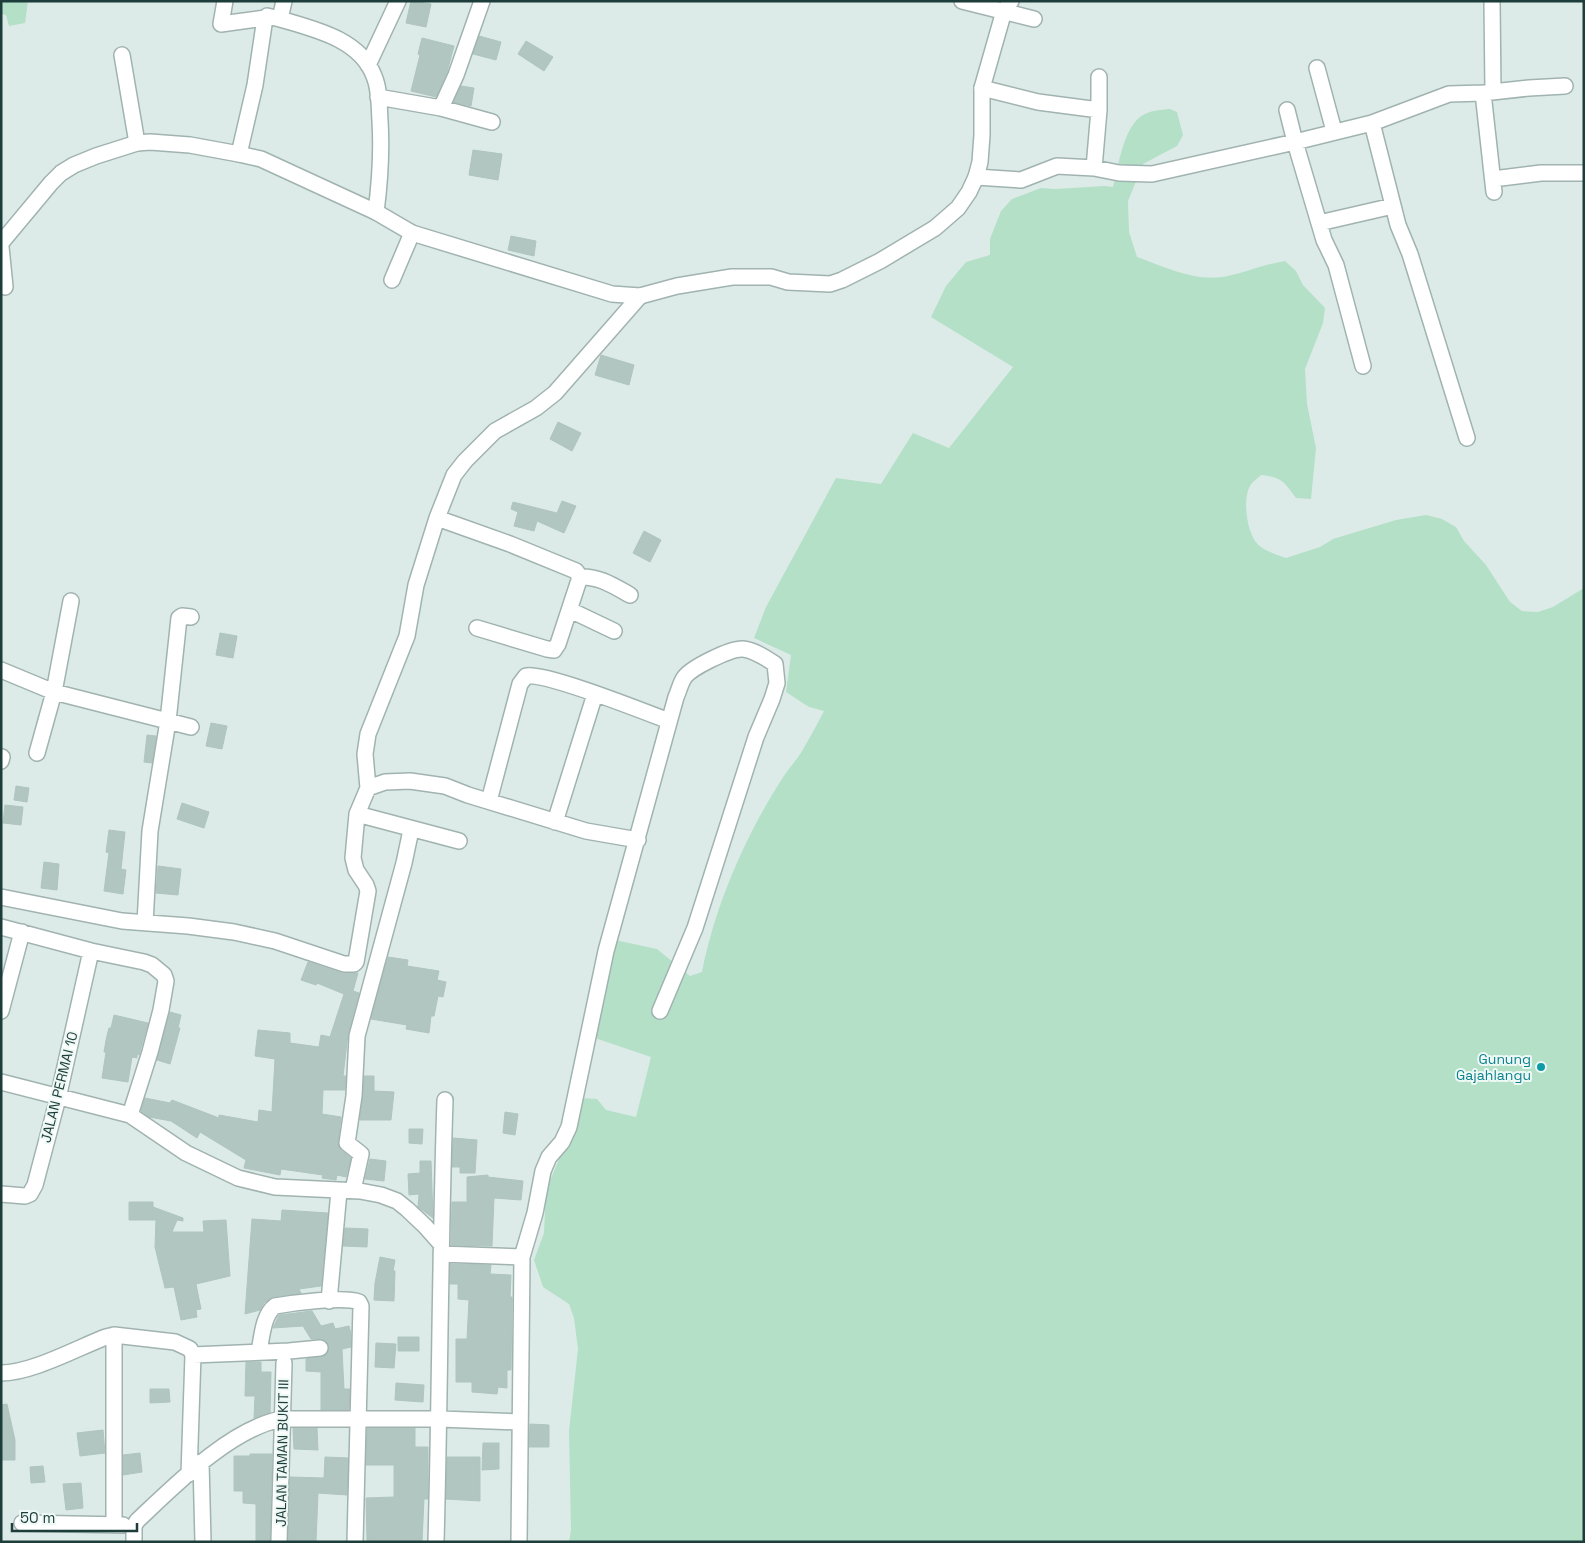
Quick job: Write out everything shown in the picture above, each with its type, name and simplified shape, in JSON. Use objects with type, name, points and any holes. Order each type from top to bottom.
[{"type":"street","points":[[225,1],[221,24],[268,23],[315,29],[338,38],[358,53],[368,65],[374,76],[378,97],[382,156],[376,212]]},
{"type":"street","points":[[240,154],[268,23],[284,1]]},
{"type":"street","points":[[368,65],[398,1]]},
{"type":"street","points":[[441,108],[456,75],[482,1]]},
{"type":"street","points":[[962,1],[1007,6],[1034,19]]},
{"type":"street","points":[[1492,1],[1488,93],[1493,186],[1542,173],[1584,173]]},
{"type":"street","points":[[6,287],[1,245],[61,173],[96,156],[150,142],[200,146],[261,159],[376,212],[412,234],[456,248],[509,261],[592,288],[625,296],[640,296],[677,286],[732,276],[771,277],[788,282],[830,284],[880,261],[942,223],[958,208],[969,192],[980,162],[982,88],[1007,6]]},
{"type":"street","points":[[122,55],[138,144]]},
{"type":"street","points":[[1317,68],[1334,131]]},
{"type":"street","points":[[1094,168],[1099,110],[1099,77]]},
{"type":"street","points":[[976,177],[1021,180],[1057,166],[1094,168],[1119,173],[1152,174],[1372,123],[1449,94],[1488,93],[1566,86]]},
{"type":"street","points":[[982,88],[1038,102],[1099,110]]},
{"type":"street","points":[[378,97],[441,108],[492,122]]},
{"type":"street","points":[[1287,110],[1324,240],[1336,265],[1363,366]]},
{"type":"street","points":[[1372,123],[1398,225],[1410,254],[1467,438]]},
{"type":"street","points":[[1319,223],[1393,206]]},
{"type":"street","points":[[392,280],[412,234]]},
{"type":"street","points":[[1,897],[122,921],[234,932],[275,941],[344,964],[354,964],[356,962],[368,891],[354,864],[357,814],[368,788],[365,754],[368,734],[407,636],[416,586],[437,518],[454,475],[495,431],[536,408],[555,392],[640,296]]},
{"type":"street","points":[[437,518],[510,544],[580,574],[570,610],[556,648],[552,650],[477,628]]},
{"type":"street","points":[[580,577],[591,576],[630,595]]},
{"type":"street","points":[[37,753],[54,692],[71,601]]},
{"type":"street","points":[[570,610],[614,631]]},
{"type":"street","points":[[145,923],[150,831],[168,721],[179,618],[182,616],[191,617]]},
{"type":"street","points":[[518,1542],[522,1257],[535,1213],[543,1171],[549,1157],[562,1142],[569,1127],[606,952],[669,721],[684,678],[696,666],[743,649],[763,656],[775,664],[777,683],[772,700],[756,737],[695,928],[660,1011]]},
{"type":"street","points":[[1,670],[54,692],[191,727]]},
{"type":"street","points":[[489,801],[523,680],[526,676],[532,675],[595,694],[669,721]]},
{"type":"street","points":[[555,822],[595,694]]},
{"type":"street","points":[[368,788],[385,782],[410,781],[445,786],[468,795],[586,831],[638,840]]},
{"type":"street","points":[[357,814],[411,830],[459,841]]},
{"type":"street","points":[[329,1301],[346,1191],[360,1154],[347,1142],[354,1096],[357,1036],[411,830]]},
{"type":"street","points":[[1,927],[152,965],[164,975],[166,981],[162,1010],[130,1115]]},
{"type":"street","points":[[1,1011],[22,932]]},
{"type":"street","name":"JALAN PERMAI 10","points":[[1,1194],[25,1196],[30,1194],[35,1185],[58,1098],[91,951]]},
{"type":"street","points":[[1,1082],[130,1115],[186,1153],[238,1178],[275,1187],[381,1195],[397,1202],[425,1226],[441,1249],[522,1257]]},
{"type":"street","points":[[436,1542],[440,1419],[441,1249],[446,1100]]},
{"type":"street","points":[[259,1351],[269,1310],[275,1306],[329,1301],[353,1300],[359,1302],[361,1306],[355,1542]]},
{"type":"street","points":[[114,1335],[114,1525]]},
{"type":"street","points":[[1,1373],[38,1364],[114,1335],[175,1342],[190,1349],[193,1355],[189,1474]]},
{"type":"street","points":[[193,1355],[320,1348]]},
{"type":"street","name":"JALAN TAMAN BUKIT III","points":[[279,1542],[284,1363]]},
{"type":"street","points":[[134,1542],[134,1526],[139,1519],[201,1462],[248,1432],[270,1422],[282,1419],[440,1419],[520,1422]]},
{"type":"street","points":[[201,1462],[204,1542]]},
{"type":"street","points":[[22,1523],[134,1526]]},
{"type":"green space","points":[[1,1],[28,1],[25,23],[9,26],[6,15],[1,14]]},
{"type":"green space","points":[[1170,109],[1177,112],[1183,135],[1177,146],[1143,164],[1128,201],[1129,232],[1137,257],[1181,273],[1216,278],[1285,261],[1296,271],[1303,285],[1325,308],[1323,323],[1305,369],[1307,404],[1316,448],[1311,499],[1296,498],[1282,481],[1274,477],[1261,475],[1250,486],[1246,500],[1249,527],[1256,542],[1261,547],[1286,558],[1320,547],[1333,539],[1396,520],[1426,515],[1442,519],[1456,527],[1464,541],[1486,565],[1510,602],[1522,611],[1538,612],[1553,607],[1584,588],[1584,1542],[569,1542],[571,1530],[569,1431],[578,1349],[574,1318],[569,1304],[543,1287],[534,1260],[544,1233],[546,1190],[560,1157],[573,1135],[581,1098],[597,1099],[606,1110],[636,1117],[651,1057],[595,1038],[615,940],[657,949],[690,976],[702,972],[723,897],[744,848],[768,801],[802,751],[824,711],[809,707],[786,692],[791,655],[754,638],[766,607],[836,478],[881,484],[913,433],[949,448],[1013,367],[931,317],[946,286],[966,262],[990,255],[990,239],[1001,211],[1012,199],[1041,188],[1113,187],[1125,140],[1134,123],[1147,113]]},
{"type":"building","points":[[411,1],[431,4],[426,27],[406,23]]},
{"type":"building","points":[[479,36],[501,42],[496,60],[473,54]]},
{"type":"building","points":[[422,38],[454,46],[447,72],[436,97],[411,91]]},
{"type":"building","points":[[526,41],[553,57],[544,71],[518,54]]},
{"type":"building","points":[[461,86],[474,88],[471,106],[454,102]]},
{"type":"building","points":[[473,150],[502,154],[498,180],[469,175]]},
{"type":"building","points":[[511,236],[536,241],[534,256],[508,250]]},
{"type":"building","points":[[601,355],[634,365],[629,385],[595,375]]},
{"type":"building","points":[[558,422],[581,433],[572,451],[550,439]]},
{"type":"building","points":[[562,501],[576,506],[564,533],[537,521],[534,531],[514,526],[518,512],[511,509],[513,502],[557,513]]},
{"type":"building","points":[[644,531],[661,540],[650,562],[633,553]]},
{"type":"building","points":[[220,633],[237,636],[233,658],[216,655]]},
{"type":"building","points":[[211,723],[227,726],[222,749],[206,746]]},
{"type":"building","points":[[147,735],[156,736],[152,763],[144,762]]},
{"type":"building","points":[[16,786],[29,788],[27,802],[14,800]]},
{"type":"building","points":[[182,803],[209,812],[204,828],[177,819]]},
{"type":"building","points":[[5,805],[23,807],[21,825],[3,823]]},
{"type":"building","points":[[109,830],[125,832],[121,869],[126,870],[123,894],[104,891],[109,853],[106,852]]},
{"type":"building","points":[[44,862],[59,864],[57,890],[41,888]]},
{"type":"building","points":[[158,866],[181,869],[178,895],[156,893]]},
{"type":"building","points":[[388,957],[408,960],[407,966],[439,971],[437,980],[446,982],[443,997],[438,996],[434,1016],[431,1016],[429,1033],[406,1029],[407,1025],[371,1019]]},
{"type":"building","points":[[308,962],[341,973],[358,973],[353,991],[359,993],[348,1034],[343,1076],[346,1076],[345,1090],[323,1090],[322,1114],[341,1117],[338,1142],[341,1150],[351,1158],[346,1177],[337,1175],[336,1180],[322,1178],[323,1175],[281,1169],[280,1175],[244,1168],[246,1160],[200,1132],[197,1138],[171,1121],[149,1117],[141,1111],[145,1098],[170,1103],[172,1100],[219,1118],[219,1115],[258,1122],[259,1110],[272,1112],[275,1059],[255,1056],[258,1030],[290,1033],[290,1043],[319,1047],[321,1035],[330,1037],[344,994],[317,983],[316,985],[301,980]]},
{"type":"building","points":[[170,1012],[181,1015],[178,1028],[180,1028],[170,1064],[157,1060]]},
{"type":"building","points":[[114,1015],[148,1023],[139,1055],[137,1054],[137,1058],[132,1057],[128,1082],[102,1078],[106,1040]]},
{"type":"building","points":[[364,1076],[374,1076],[374,1091],[394,1092],[391,1120],[360,1120]]},
{"type":"building","points":[[505,1112],[518,1114],[515,1135],[503,1133]]},
{"type":"building","points":[[409,1129],[423,1129],[422,1144],[409,1143]]},
{"type":"building","points":[[453,1138],[477,1140],[475,1173],[460,1173],[460,1167],[452,1167]]},
{"type":"building","points":[[370,1159],[386,1161],[384,1181],[365,1179]]},
{"type":"building","points":[[420,1161],[431,1161],[433,1218],[418,1207],[419,1194],[409,1195],[408,1174],[420,1173]]},
{"type":"building","points":[[488,1175],[488,1177],[523,1181],[521,1200],[494,1198],[492,1246],[451,1245],[452,1202],[467,1202],[467,1177]]},
{"type":"building","points":[[129,1202],[153,1202],[153,1207],[183,1218],[183,1221],[177,1220],[172,1232],[204,1232],[203,1221],[226,1220],[230,1276],[196,1284],[201,1309],[196,1310],[197,1317],[181,1320],[174,1287],[165,1288],[155,1247],[156,1220],[129,1220]]},
{"type":"building","points":[[282,1210],[328,1213],[321,1286],[299,1289],[301,1293],[273,1297],[264,1303],[260,1310],[245,1314],[252,1219],[281,1221]]},
{"type":"building","points":[[345,1228],[368,1229],[367,1247],[343,1246]]},
{"type":"building","points":[[380,1257],[395,1260],[393,1271],[395,1271],[394,1301],[374,1300]]},
{"type":"building","points":[[450,1264],[491,1265],[490,1274],[511,1275],[511,1370],[507,1370],[507,1388],[498,1387],[497,1394],[472,1392],[472,1382],[456,1382],[456,1339],[467,1339],[469,1300],[458,1299],[458,1284],[450,1284]]},
{"type":"building","points":[[312,1311],[321,1326],[333,1323],[335,1329],[349,1326],[351,1347],[342,1349],[344,1389],[350,1389],[349,1410],[321,1410],[321,1372],[306,1371],[306,1359],[326,1355],[329,1348],[327,1342],[323,1339],[311,1339],[303,1326],[273,1328],[279,1315]]},
{"type":"building","points":[[398,1337],[419,1337],[419,1351],[398,1351]]},
{"type":"building","points":[[376,1343],[396,1344],[394,1368],[375,1367]]},
{"type":"building","points":[[246,1362],[261,1362],[261,1372],[271,1372],[270,1413],[254,1418],[255,1396],[245,1396]]},
{"type":"building","points":[[396,1383],[424,1385],[423,1402],[395,1400]]},
{"type":"building","points":[[150,1389],[169,1389],[170,1402],[150,1403]]},
{"type":"building","points":[[7,1404],[15,1440],[15,1460],[1,1460],[1,1405]]},
{"type":"building","points":[[530,1424],[549,1425],[549,1447],[529,1447]]},
{"type":"building","points":[[293,1428],[317,1428],[318,1450],[294,1449]]},
{"type":"building","points":[[367,1428],[415,1428],[415,1447],[428,1447],[428,1499],[424,1499],[422,1542],[367,1541],[366,1498],[394,1497],[394,1465],[366,1465]]},
{"type":"building","points":[[103,1430],[105,1453],[80,1456],[77,1433]]},
{"type":"building","points":[[483,1443],[499,1443],[499,1469],[482,1470]]},
{"type":"building","points":[[140,1453],[142,1472],[123,1475],[123,1455]]},
{"type":"building","points":[[250,1454],[272,1454],[270,1542],[256,1542],[256,1504],[243,1503],[243,1491],[234,1491],[234,1456],[250,1456]]},
{"type":"building","points":[[325,1457],[348,1458],[347,1495],[318,1493],[316,1542],[288,1542],[290,1477],[324,1478]]},
{"type":"building","points":[[447,1457],[480,1457],[480,1501],[446,1499]]},
{"type":"building","points":[[43,1466],[45,1482],[31,1483],[30,1467]]},
{"type":"building","points":[[81,1483],[83,1508],[66,1510],[63,1484]]},
{"type":"place","name":"Gunung Gajahlangu","points":[[1541,1067]]}]
